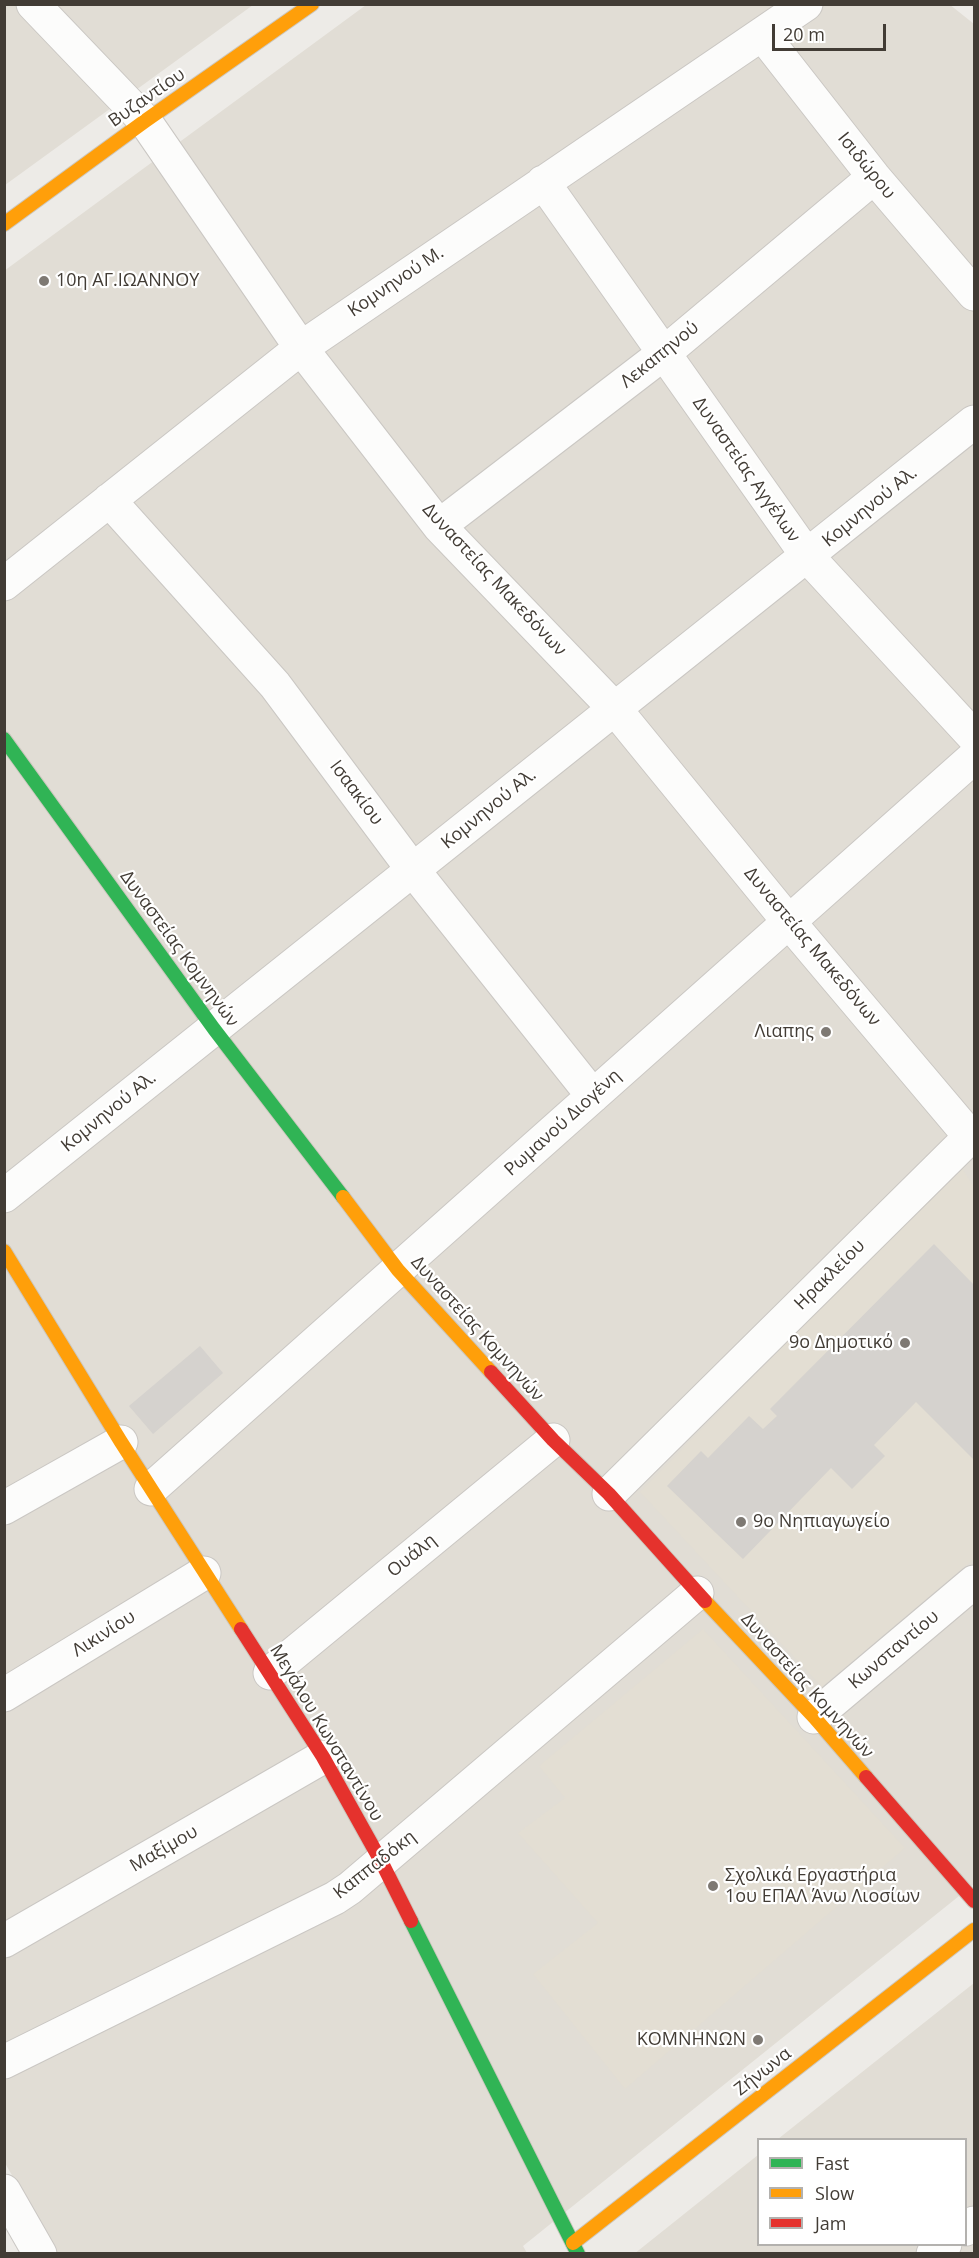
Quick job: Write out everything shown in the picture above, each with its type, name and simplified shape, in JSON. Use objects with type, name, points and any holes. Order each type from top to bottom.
[{"type":"street","name":"Δυναστείας Μακεδόνων","points":[[33,4],[146,121],[301,348],[439,526],[615,709],[789,921],[973,1137]]},
{"type":"street","name":"Βυζαντίου","points":[[4,224],[312,4]]},
{"type":"street","name":"Κομνηνού Μ.","points":[[4,584],[301,348],[806,4]]},
{"type":"street","name":"Ισιδώρου","points":[[762,34],[874,177],[975,294]]},
{"type":"street","name":"Λεκαπηνού","points":[[439,526],[663,354],[874,177]]},
{"type":"street","name":"Δυναστείας Αγγέλων","points":[[543,182],[808,557],[975,736]]},
{"type":"street","name":"Κομνηνού Αλ.","points":[[4,1196],[975,422]]},
{"type":"street","name":"Ισαακίου","points":[[109,500],[275,685],[413,870],[593,1096]]},
{"type":"street","name":"Δυναστείας Κομνηνών","points":[[4,739],[214,1029],[398,1270],[554,1440],[609,1494],[697,1593],[814,1717],[975,1901]]},
{"type":"street","name":"Ρωμανού Διογένη","points":[[151,1489],[975,757]]},
{"type":"street","name":"Ηρακλείου","points":[[609,1494],[973,1137]]},
{"type":"street","name":"Μεγάλου Κωνσταντίνου","points":[[4,1251],[121,1442],[323,1757],[382,1863],[576,2248]]},
{"type":"street","name":"Ουάλη","points":[[270,1672],[554,1440]]},
{"type":"street","points":[[4,1508],[121,1442]]},
{"type":"street","name":"Λικινίου","points":[[4,1695],[204,1573]]},
{"type":"street","name":"Κωνσταντίου","points":[[814,1717],[975,1582]]},
{"type":"street","name":"Καππαδόκη","points":[[4,2062],[335,1898],[382,1863],[697,1593]]},
{"type":"street","name":"Μαξίμου","points":[[4,1941],[323,1757]]},
{"type":"street","name":"Ζήνωνα","points":[[576,2248],[975,1930]]},
{"type":"street","points":[[4,2190],[40,2253]]},
{"type":"shaded area","points":[[949,4],[974,24],[974,1884],[523,2246],[527,2253],[56,2253],[5,2163],[4,271],[366,5]]},
{"type":"shaded area","points":[[5,5],[253,5],[5,185]]},
{"type":"shaded area","points":[[960,1165],[974,1187],[974,1559],[822,1687],[640,1492]]},
{"type":"shaded area","name":"Σχολικά Εργαστήρια 1ου ΕΠΑΛ Άνω Λιοσίων","points":[[703,1629],[905,1848],[625,2089],[533,1974],[598,1923],[518,1833],[565,1798],[539,1766]]},
{"type":"shaded area","points":[[974,1983],[974,2253],[634,2254],[757,2156],[757,2246],[967,2246],[967,2138],[779,2138]]},
{"type":"building","name":"9ο Δημοτικό","points":[[934,1244],[974,1285],[974,1460],[916,1402],[874,1445],[885,1456],[852,1489],[831,1468],[743,1559],[667,1486],[701,1451],[708,1458],[749,1416],[763,1429],[777,1416],[770,1409]]},
{"type":"building","points":[[200,1346],[223,1373],[153,1434],[129,1406]]},
{"type":"traffic: fast","points":[[4,739],[214,1029],[343,1197]]},
{"type":"traffic: fast","points":[[411,1921],[578,2254]]},
{"type":"traffic: slow","points":[[4,224],[145,121],[312,4]]},
{"type":"traffic: slow","points":[[343,1197],[398,1270],[491,1372]]},
{"type":"traffic: slow","points":[[4,1251],[121,1442],[241,1629]]},
{"type":"traffic: slow","points":[[705,1601],[814,1717],[866,1777]]},
{"type":"traffic: slow","points":[[573,2243],[974,1930]]},
{"type":"traffic: jam","points":[[491,1372],[553,1440],[609,1494],[705,1601]]},
{"type":"traffic: jam","points":[[241,1629],[323,1757],[382,1863],[411,1921]]},
{"type":"traffic: jam","points":[[866,1777],[974,1901]]},
{"type":"place","name":"10η ΑΓ.ΙΩΑΝΝΟΥ","points":[[44,281]]},
{"type":"place","name":"Λιαπης","points":[[826,1032]]},
{"type":"place","name":"9ο Δημοτικό","points":[[905,1343]]},
{"type":"place","name":"9ο Νηπιαγωγείο","points":[[741,1522]]},
{"type":"place","name":"Σχολικά Εργαστήρια 1ου ΕΠΑΛ Άνω Λιοσίων","points":[[713,1886]]},
{"type":"place","name":"ΚΟΜΝΗΝΩΝ","points":[[758,2040]]}]
